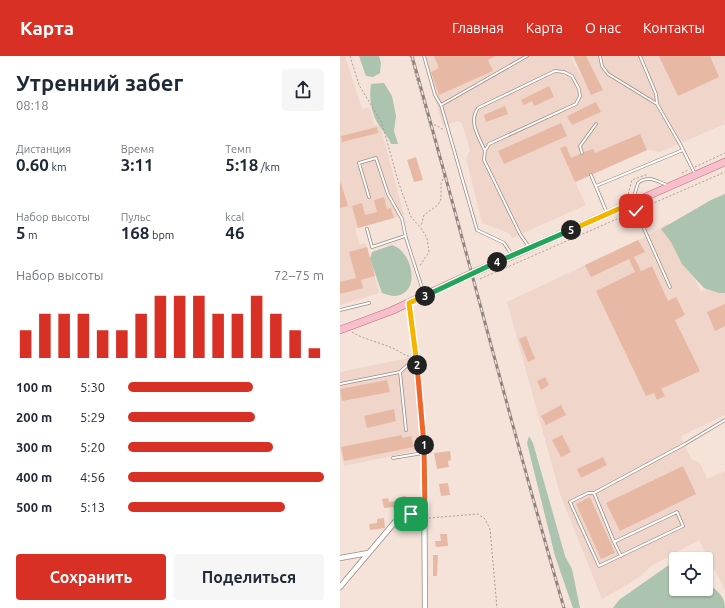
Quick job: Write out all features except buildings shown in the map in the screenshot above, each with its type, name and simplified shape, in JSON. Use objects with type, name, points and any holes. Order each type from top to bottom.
[{"type":"main road","points":[[343,329],[409,303],[725,162]]},
{"type":"street","points":[[409,303],[416,359],[424,453],[425,608]]},
{"type":"street","points":[[340,587],[398,519],[425,511]]},
{"type":"street","points":[[340,558],[368,553]]},
{"type":"lane","points":[[424,56],[436,96],[441,105],[450,133],[477,230],[504,243],[512,256]]},
{"type":"lane","points":[[441,105],[527,56]]},
{"type":"lane","points":[[600,56],[602,66],[608,74],[657,104]]},
{"type":"lane","points":[[640,56],[656,94],[657,104],[683,150],[695,176]]},
{"type":"lane","points":[[485,151],[473,124],[474,114],[478,108],[555,71],[564,72],[572,76],[579,89],[580,96],[576,104],[490,144],[485,151],[484,160],[520,234],[530,248]]},
{"type":"lane","points":[[582,153],[580,146],[596,124]]},
{"type":"lane","points":[[596,186],[683,150]]},
{"type":"lane","points":[[369,197],[359,163],[376,158],[388,194],[402,219],[405,236],[425,296]]},
{"type":"lane","points":[[591,175],[607,214]]},
{"type":"lane","points":[[670,287],[632,203],[638,183],[643,180],[649,178],[671,186]]},
{"type":"lane","points":[[367,230],[372,247],[405,236]]},
{"type":"lane","points":[[340,310],[369,303]]},
{"type":"lane","points":[[340,384],[400,372],[416,359]]},
{"type":"lane","points":[[400,372],[406,430]]},
{"type":"lane","points":[[614,542],[677,512],[683,526],[599,566],[570,502],[588,493],[594,493],[725,420]]},
{"type":"lane","points":[[393,458],[424,453]]},
{"type":"lane","points":[[594,493],[621,556]]},
{"type":"path","points":[[350,56],[359,84],[382,123],[398,181],[411,216],[427,238],[429,252],[416,271]]},
{"type":"path","points":[[410,56],[444,175],[441,199],[438,205],[424,215],[421,228]]},
{"type":"path","points":[[430,125],[436,125],[450,133]]},
{"type":"path","points":[[480,279],[725,172]]},
{"type":"path","points":[[343,329],[393,348],[404,355],[416,359]]},
{"type":"path","points":[[425,518],[476,514],[485,519],[490,529],[497,608]]},
{"type":"shaded area","points":[[340,56],[345,56],[362,109],[370,107],[374,125],[380,125],[404,215],[355,229],[360,245],[365,243],[367,247],[379,293],[340,305]]},
{"type":"shaded area","points":[[423,56],[570,56],[587,87],[573,56],[725,56],[725,124],[660,152],[647,150],[575,182],[586,205],[512,238],[509,233],[482,223],[466,158],[470,150],[462,123],[458,121],[443,126]],"holes":[[[596,103],[601,112],[572,125],[568,115]]]},
{"type":"shaded area","points":[[668,223],[701,292],[725,278],[725,415],[681,436],[691,459],[700,463],[707,479],[725,471],[725,590],[713,567],[713,552],[705,552],[699,540],[677,552],[669,552],[669,556],[651,566],[638,578],[602,599],[560,494],[507,302],[647,236]]},
{"type":"shaded area","points":[[408,358],[414,364],[420,450],[344,466],[340,448],[340,372]]},
{"type":"green space","points":[[359,56],[379,56],[381,63],[380,73],[373,77],[366,76]]},
{"type":"green space","points":[[384,83],[392,96],[396,116],[394,131],[398,144],[391,144],[380,128],[372,109],[370,99],[371,84]]},
{"type":"green space","points":[[725,194],[725,293],[719,293],[704,288],[682,264],[671,242],[661,229],[711,200]]},
{"type":"green space","points":[[392,245],[405,255],[411,272],[411,281],[408,288],[403,294],[394,296],[382,293],[370,259],[372,252]]},
{"type":"green space","points":[[529,436],[533,443],[565,556],[572,569],[580,608],[573,608],[555,556],[527,443]]},
{"type":"green space","points":[[669,565],[669,596],[713,596],[713,588],[723,599],[725,608],[613,608],[619,600]]},
{"type":"railway","points":[[412,56],[564,608]]},
{"type":"route","points":[[411,514],[425,511],[424,453],[413,328],[409,303],[632,203],[636,211]]}]
